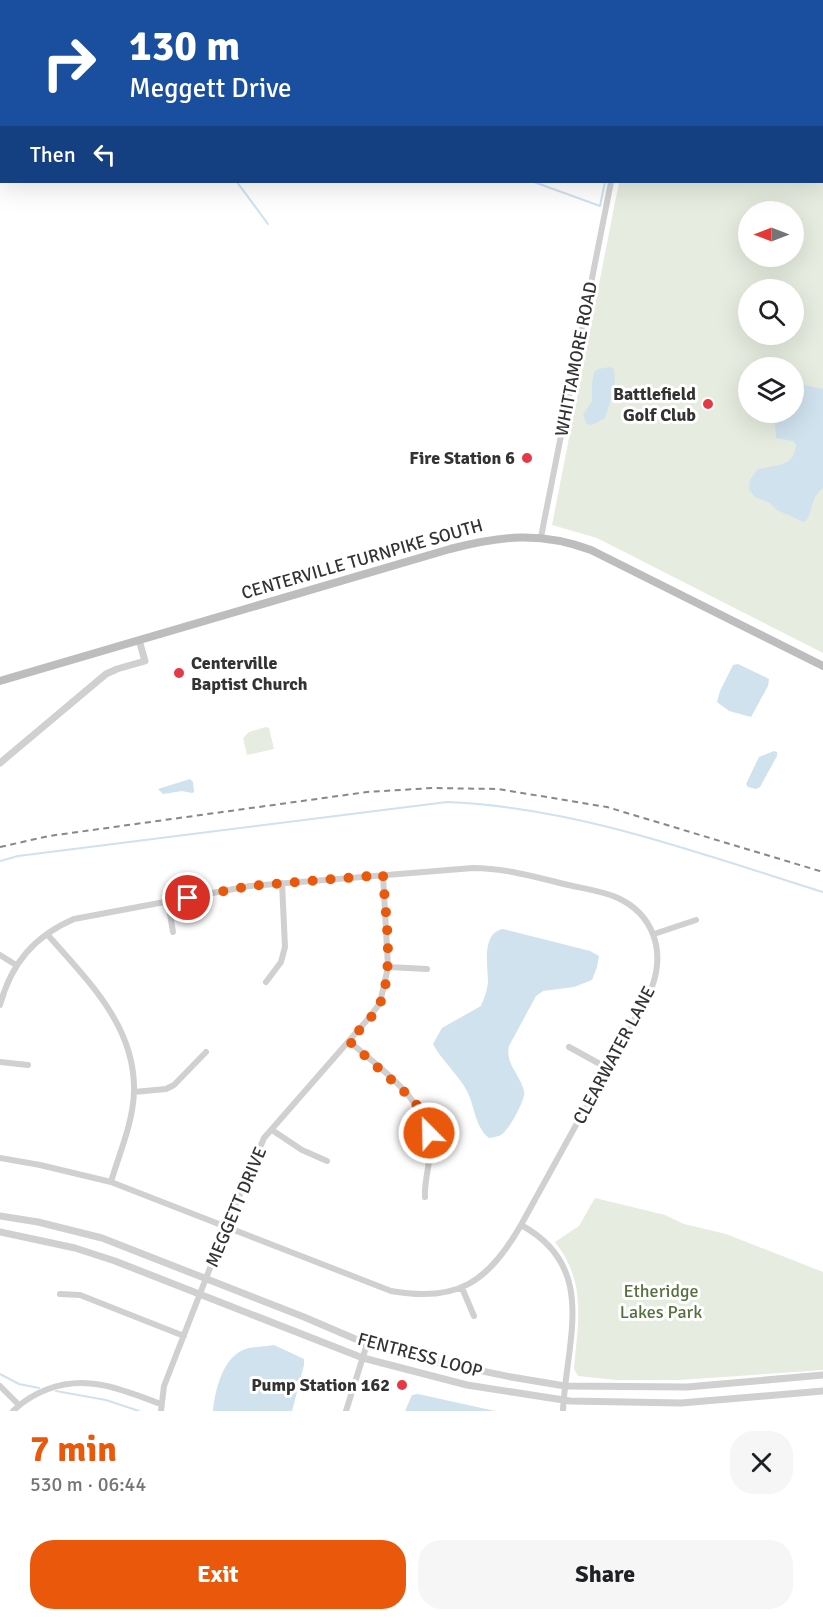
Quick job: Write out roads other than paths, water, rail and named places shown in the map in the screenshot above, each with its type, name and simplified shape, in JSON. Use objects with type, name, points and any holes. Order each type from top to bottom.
[{"type":"main road","name":"CENTERVILLE TURNPIKE SOUTH","points":[[0,681],[460,546],[505,537],[541,537],[578,545],[823,666]]},
{"type":"street","name":"WHITTAMORE ROAD","points":[[541,537],[611,183]]},
{"type":"street","points":[[0,763],[106,674],[145,661],[140,640]]},
{"type":"street","name":"CLEARWATER LANE","points":[[0,1005],[16,965],[33,945],[60,925],[74,919],[250,886],[282,883],[473,868],[502,869],[617,898],[640,912],[654,934],[658,948],[657,975],[652,987],[609,1069],[521,1225],[497,1262],[487,1272],[462,1288],[425,1295],[391,1291],[111,1182],[52,1167],[0,1158]]},
{"type":"street","name":"MEGGETT DRIVE","points":[[161,1408],[164,1386],[183,1336],[264,1138],[380,1003],[388,967],[383,875]]},
{"type":"street","points":[[266,982],[281,962],[285,947],[282,883]]},
{"type":"street","points":[[168,902],[173,932]]},
{"type":"street","points":[[654,934],[696,920]]},
{"type":"street","points":[[47,934],[112,1012],[130,1054],[134,1092],[131,1114],[111,1182]]},
{"type":"street","points":[[0,955],[16,965]]},
{"type":"street","points":[[388,967],[427,969]]},
{"type":"street","points":[[349,1041],[401,1088],[419,1108],[429,1133],[430,1147],[425,1197]]},
{"type":"street","points":[[569,1047],[609,1069]]},
{"type":"street","points":[[134,1092],[166,1089],[206,1052]]},
{"type":"street","points":[[0,1062],[28,1065]]},
{"type":"street","points":[[272,1130],[302,1150],[327,1161]]},
{"type":"street","name":"FENTRESS LOOP","points":[[0,1216],[39,1222],[102,1239],[206,1278],[367,1344],[438,1362],[565,1386],[687,1387],[823,1375]]},
{"type":"street","points":[[521,1225],[536,1233],[548,1244],[570,1282],[573,1315],[563,1411]]},
{"type":"street","name":"FENTRESS LOOP","points":[[0,1232],[75,1248],[200,1293],[363,1358],[457,1383],[563,1401],[681,1403],[823,1391]]},
{"type":"street","points":[[462,1288],[474,1316]]},
{"type":"street","points":[[60,1294],[80,1294],[183,1336]]},
{"type":"street","points":[[345,1411],[367,1344]]},
{"type":"street","points":[[13,1411],[41,1391],[63,1384],[88,1382],[119,1389],[161,1408]]},
{"type":"street","points":[[0,1386],[19,1405]]},
{"type":"water","points":[[610,367],[614,369],[615,386],[605,418],[592,425],[587,424],[583,415],[592,401],[594,372]]},
{"type":"water","points":[[804,385],[823,389],[823,488],[815,497],[804,522],[755,497],[749,489],[750,480],[757,470],[787,462],[794,453],[796,445],[793,441],[776,438],[775,424],[804,423]]},
{"type":"water","points":[[738,664],[769,679],[768,686],[751,717],[729,711],[717,702],[733,665]]},
{"type":"water","points":[[777,752],[777,756],[760,787],[756,789],[748,787],[746,784],[759,757]]},
{"type":"water","points":[[190,779],[193,782],[194,792],[192,793],[182,791],[163,794],[158,789]]},
{"type":"water","points":[[503,929],[590,951],[599,956],[592,980],[574,987],[543,991],[536,996],[508,1052],[524,1091],[523,1099],[509,1127],[499,1136],[489,1138],[478,1123],[470,1097],[463,1085],[433,1044],[442,1028],[481,1006],[488,983],[489,943],[496,932]]},
{"type":"water","points":[[274,1345],[304,1359],[292,1411],[213,1411],[224,1369],[234,1356],[249,1348]]},
{"type":"water","points":[[418,1394],[495,1411],[405,1411],[412,1395]]},
{"type":"waterway","points":[[238,183],[268,224]]},
{"type":"waterway","points":[[537,183],[600,206],[605,183]]},
{"type":"waterway","points":[[0,861],[18,856],[447,802],[543,813],[590,823],[684,848],[823,892]]},
{"type":"waterway","points":[[0,1374],[19,1384],[39,1388]]},
{"type":"waterway","points":[[56,1391],[106,1400],[139,1411]]},
{"type":"railway","points":[[0,847],[49,836],[367,792],[432,788],[498,789],[607,807],[823,872]]},
{"type":"place","name":"Battlefield Golf Club","points":[[708,404]]},
{"type":"place","name":"Fire Station 6","points":[[527,458]]},
{"type":"place","name":"Centerville Baptist Church","points":[[179,673]]},
{"type":"place","name":"Pump Station 162","points":[[402,1385]]},
{"type":"park label","name":"Etheridge Lakes Park","points":[[661,1301]]}]
